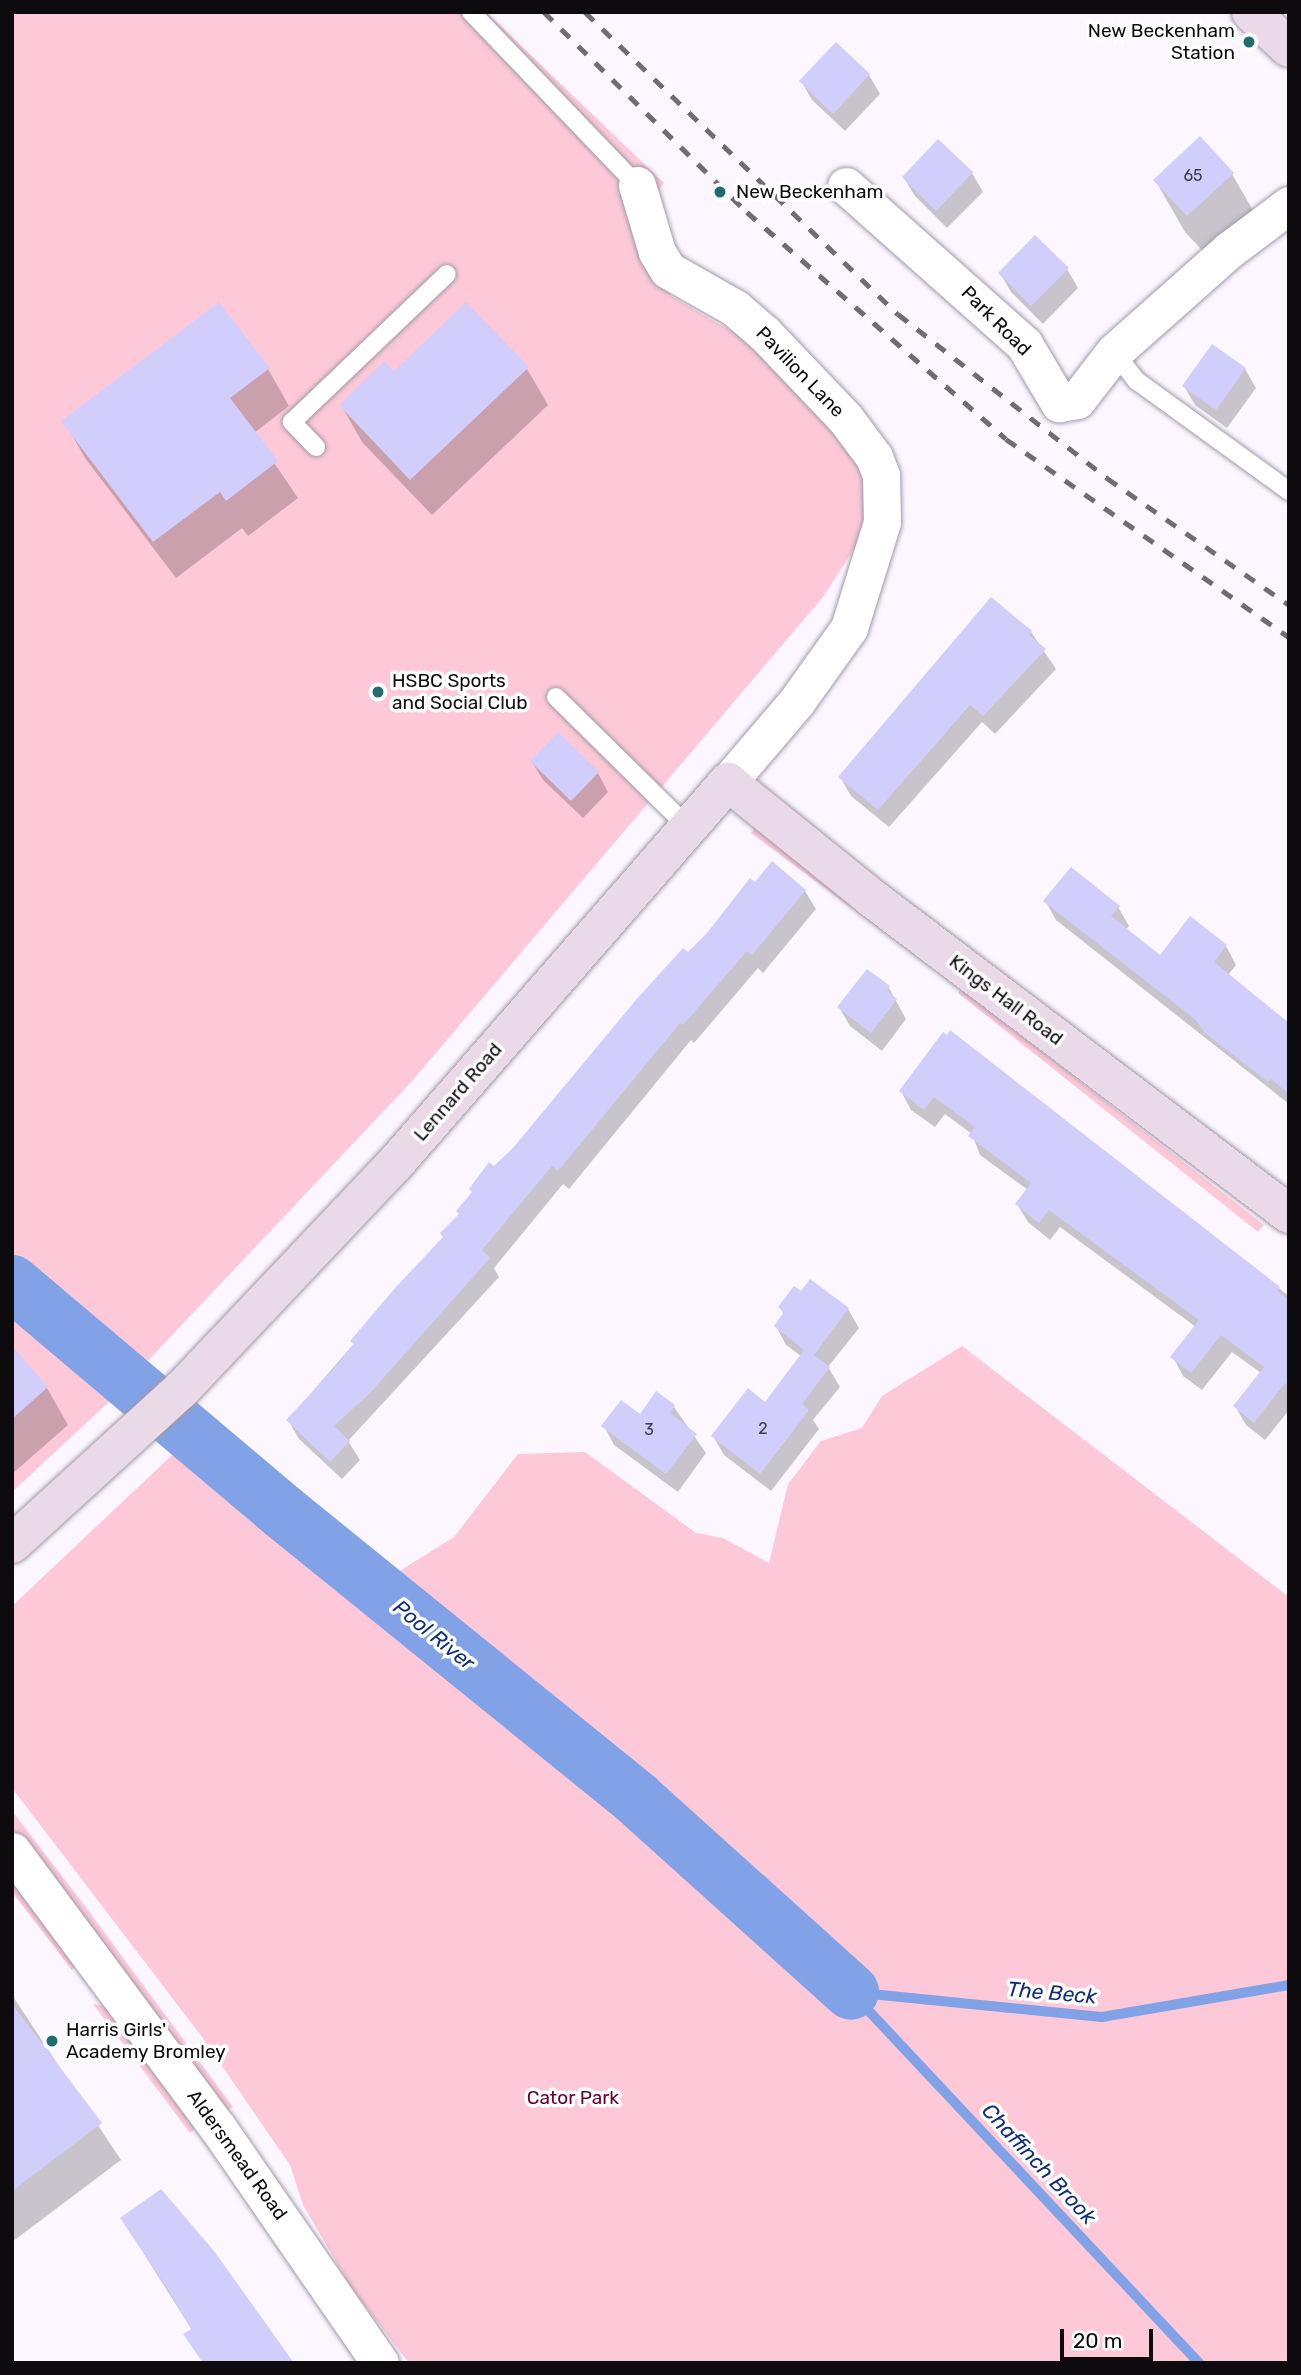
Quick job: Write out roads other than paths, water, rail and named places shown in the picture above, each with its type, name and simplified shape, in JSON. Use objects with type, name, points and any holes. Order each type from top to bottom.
[{"type":"street","points":[[1251,12],[1289,48]]},
{"type":"street","name":"Pavilion Lane","points":[[637,185],[657,253],[668,270],[735,308],[764,334],[845,418],[874,457],[881,475],[882,522],[860,601]]},
{"type":"street","name":"Park Road","points":[[846,186],[1024,344],[1059,403],[1077,401],[1114,352],[1229,250],[1289,205]]},
{"type":"street","name":"Lennard Road","points":[[12,1544],[182,1389],[395,1164],[728,782],[833,655],[860,601]]},
{"type":"street","name":"Kings Hall Road","points":[[728,782],[873,900],[1289,1214]]},
{"type":"street","name":"Aldersmead Road","points":[[12,1851],[210,2117],[380,2363]]},
{"type":"lane","points":[[471,12],[637,185]]},
{"type":"lane","points":[[316,447],[292,422],[447,274]]},
{"type":"lane","points":[[1114,352],[1137,381],[1289,491]]},
{"type":"lane","points":[[556,697],[688,827]]},
{"type":"waterway","name":"Pool River","points":[[12,1283],[283,1512],[637,1799],[851,1992]]},
{"type":"waterway","name":"The Beck","points":[[851,1992],[1102,2017],[1289,1985]]},
{"type":"waterway","name":"Chaffinch Brook","points":[[851,1992],[1199,2363]]},
{"type":"railway","points":[[544,12],[747,212],[1006,439],[1289,637]]},
{"type":"railway","points":[[585,12],[898,314],[1107,478],[1289,605]]},
{"type":"place","name":"New Beckenham Station","points":[[1249,42]]},
{"type":"place","name":"New Beckenham","points":[[720,192]]},
{"type":"place","name":"HSBC Sports and Social Club","points":[[378,692]]},
{"type":"place","name":"Harris Girls' Academy Bromley","points":[[52,2041]]},
{"type":"park label","name":"Cator Park","points":[[573,2098]]}]
